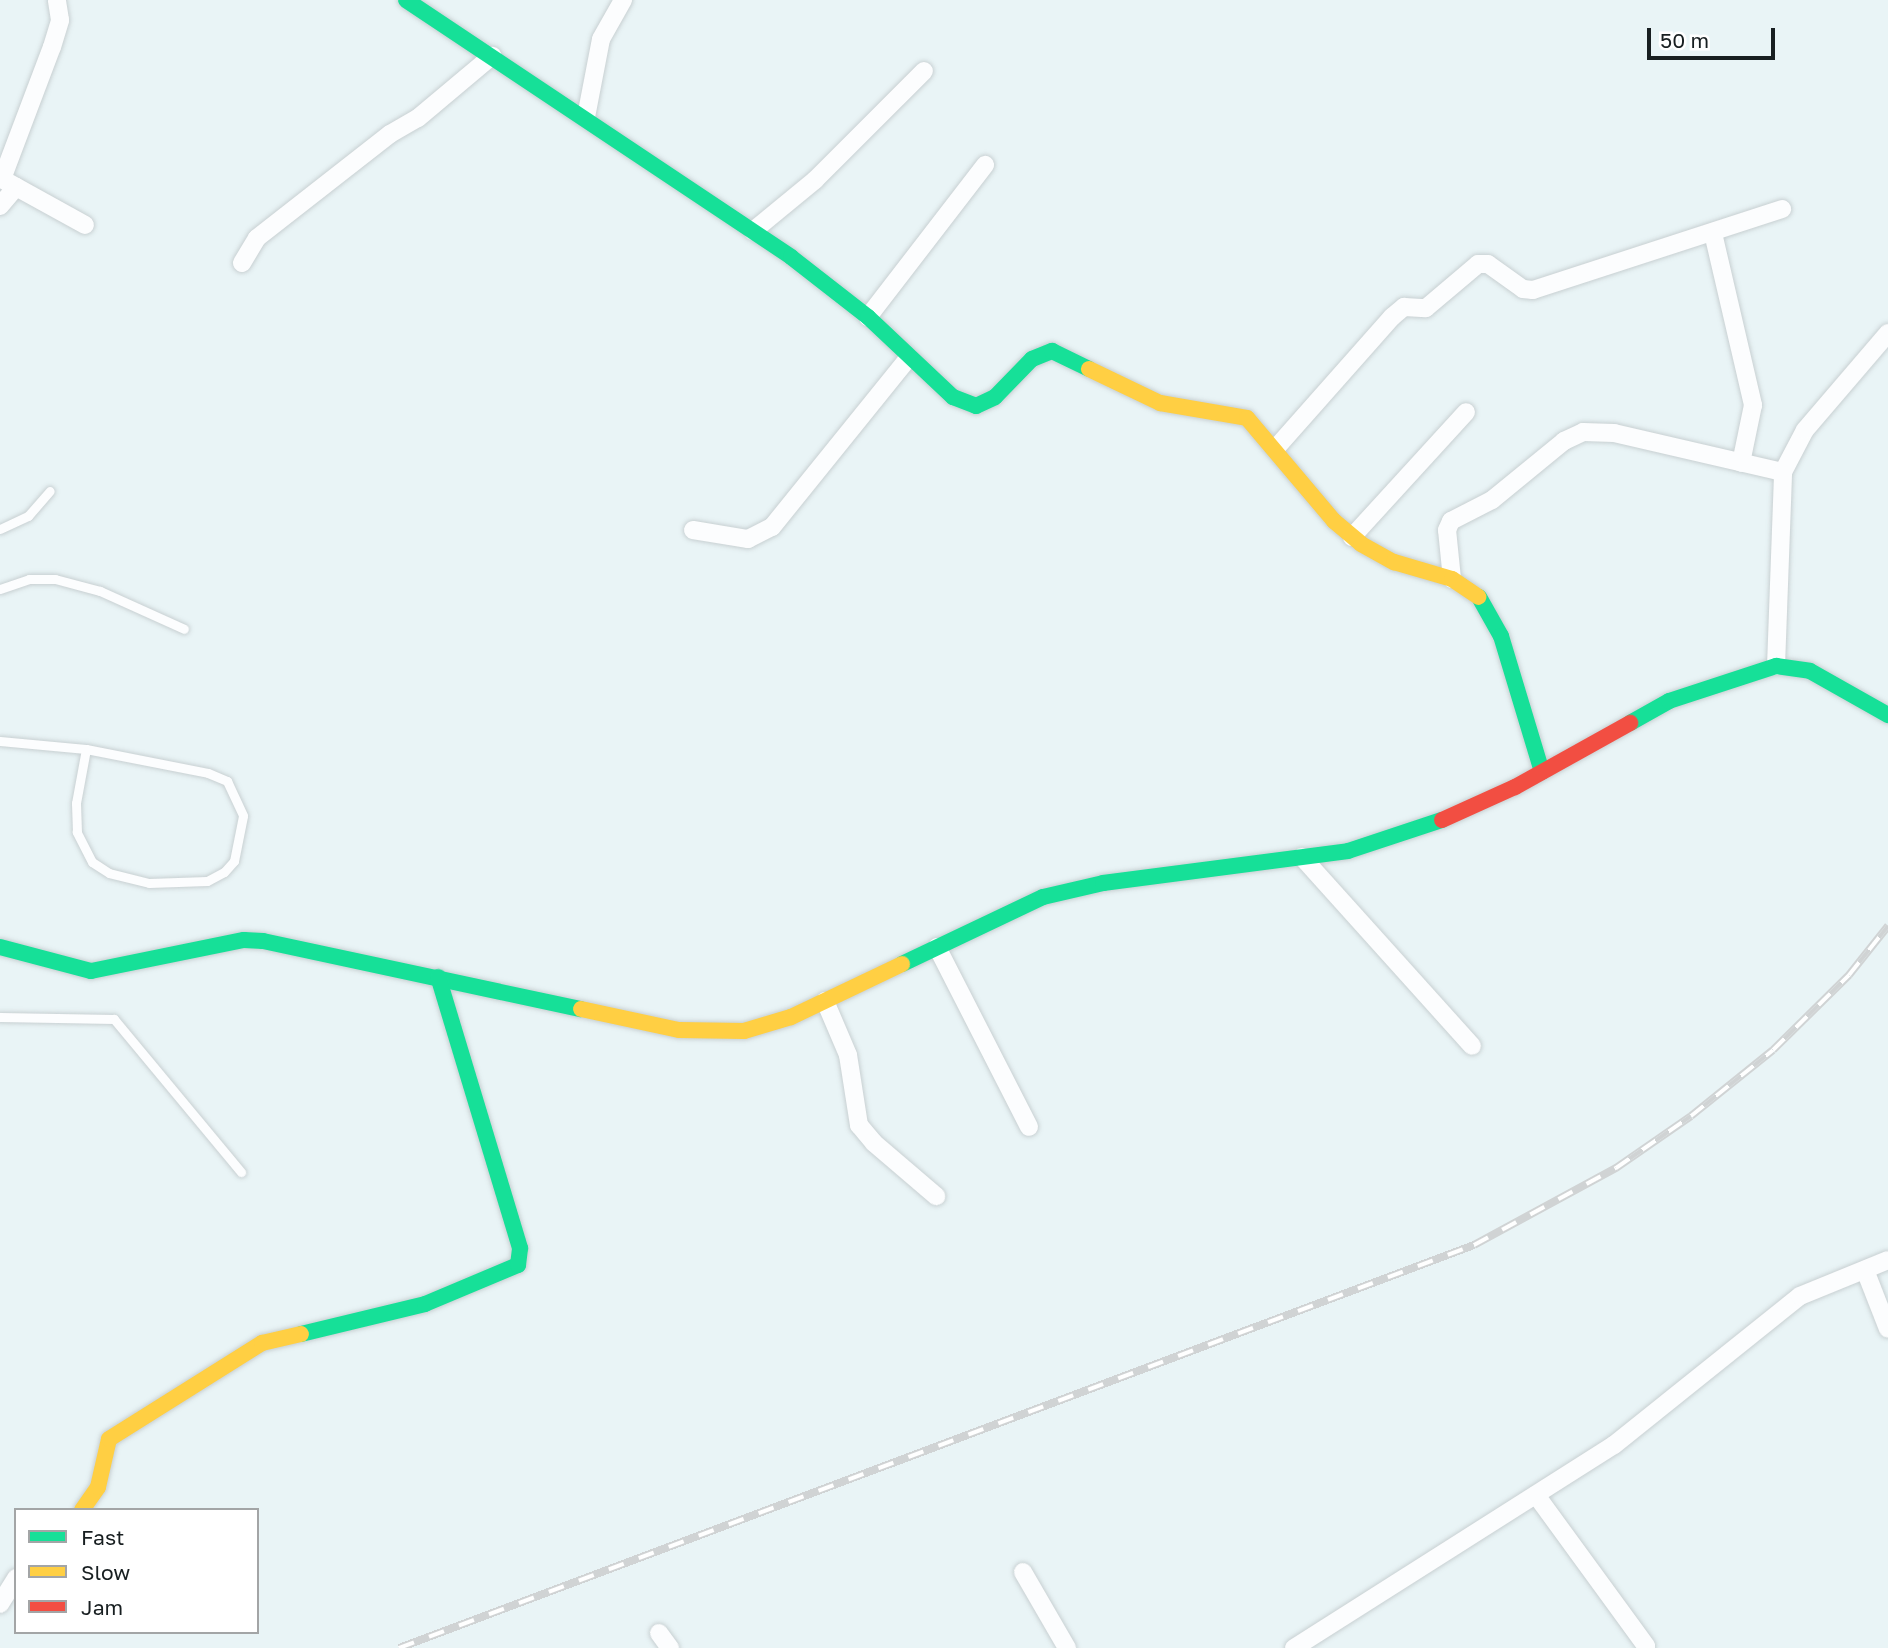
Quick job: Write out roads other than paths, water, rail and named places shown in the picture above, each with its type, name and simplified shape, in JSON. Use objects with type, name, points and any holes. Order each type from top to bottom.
[{"type":"street","points":[[0,206],[60,20],[57,0]]},
{"type":"street","points":[[406,0],[586,117],[753,231],[868,317],[953,397],[976,406],[995,397],[1041,354],[1061,352],[1160,403],[1186,411],[1247,418],[1352,537],[1377,556],[1452,579],[1483,600],[1494,620],[1542,772]]},
{"type":"street","points":[[586,117],[601,39],[623,0]]},
{"type":"street","points":[[242,262],[257,238],[390,134],[418,118],[492,56]]},
{"type":"street","points":[[753,231],[815,180],[924,71]]},
{"type":"street","points":[[868,317],[985,165]]},
{"type":"street","points":[[6,182],[85,225]]},
{"type":"street","points":[[1276,448],[1392,317],[1404,307],[1426,308],[1478,264],[1495,267],[1515,285],[1533,290],[1782,209]]},
{"type":"street","points":[[1713,233],[1739,329],[1753,405],[1741,463]]},
{"type":"street","points":[[1776,666],[1783,472],[1805,430],[1888,333]]},
{"type":"street","points":[[693,530],[748,539],[772,527],[909,357]]},
{"type":"street","points":[[1352,537],[1466,412]]},
{"type":"street","points":[[1452,579],[1447,530],[1451,521],[1499,496],[1573,435],[1598,430],[1783,472]]},
{"type":"street","points":[[0,947],[91,971],[244,940],[263,941],[711,1033],[769,1025],[825,1001],[1024,904],[1068,890],[1348,851],[1416,832],[1461,814],[1669,701],[1712,683],[1776,666],[1810,671],[1888,715]]},
{"type":"street","points":[[1303,857],[1472,1046]]},
{"type":"street","points":[[937,947],[1029,1127]]},
{"type":"street","points":[[83,1508],[98,1487],[109,1439],[262,1343],[425,1304],[518,1265],[520,1248],[438,978]]},
{"type":"street","points":[[825,1001],[848,1055],[859,1125],[936,1196]]},
{"type":"street","points":[[1294,1648],[1640,1426],[1800,1296],[1878,1265],[1888,1329]]},
{"type":"street","points":[[1536,1495],[1646,1646]]},
{"type":"street","points":[[1023,1572],[1066,1648]]},
{"type":"street","points":[[0,1604],[14,1581]]},
{"type":"street","points":[[659,1633],[670,1648]]},
{"type":"lane","points":[[0,529],[28,516],[50,491]]},
{"type":"lane","points":[[0,589],[29,579],[55,579],[100,591],[184,629]]},
{"type":"lane","points":[[0,741],[86,749],[208,773],[227,781],[243,816],[234,861],[225,872],[207,881],[149,883],[109,873],[92,862],[77,832],[76,803],[86,749]]},
{"type":"lane","points":[[0,1017],[114,1018],[241,1172]]},
{"type":"railway","points":[[399,1648],[1474,1245],[1616,1168],[1691,1116],[1773,1050],[1849,975],[1888,926]]}]
